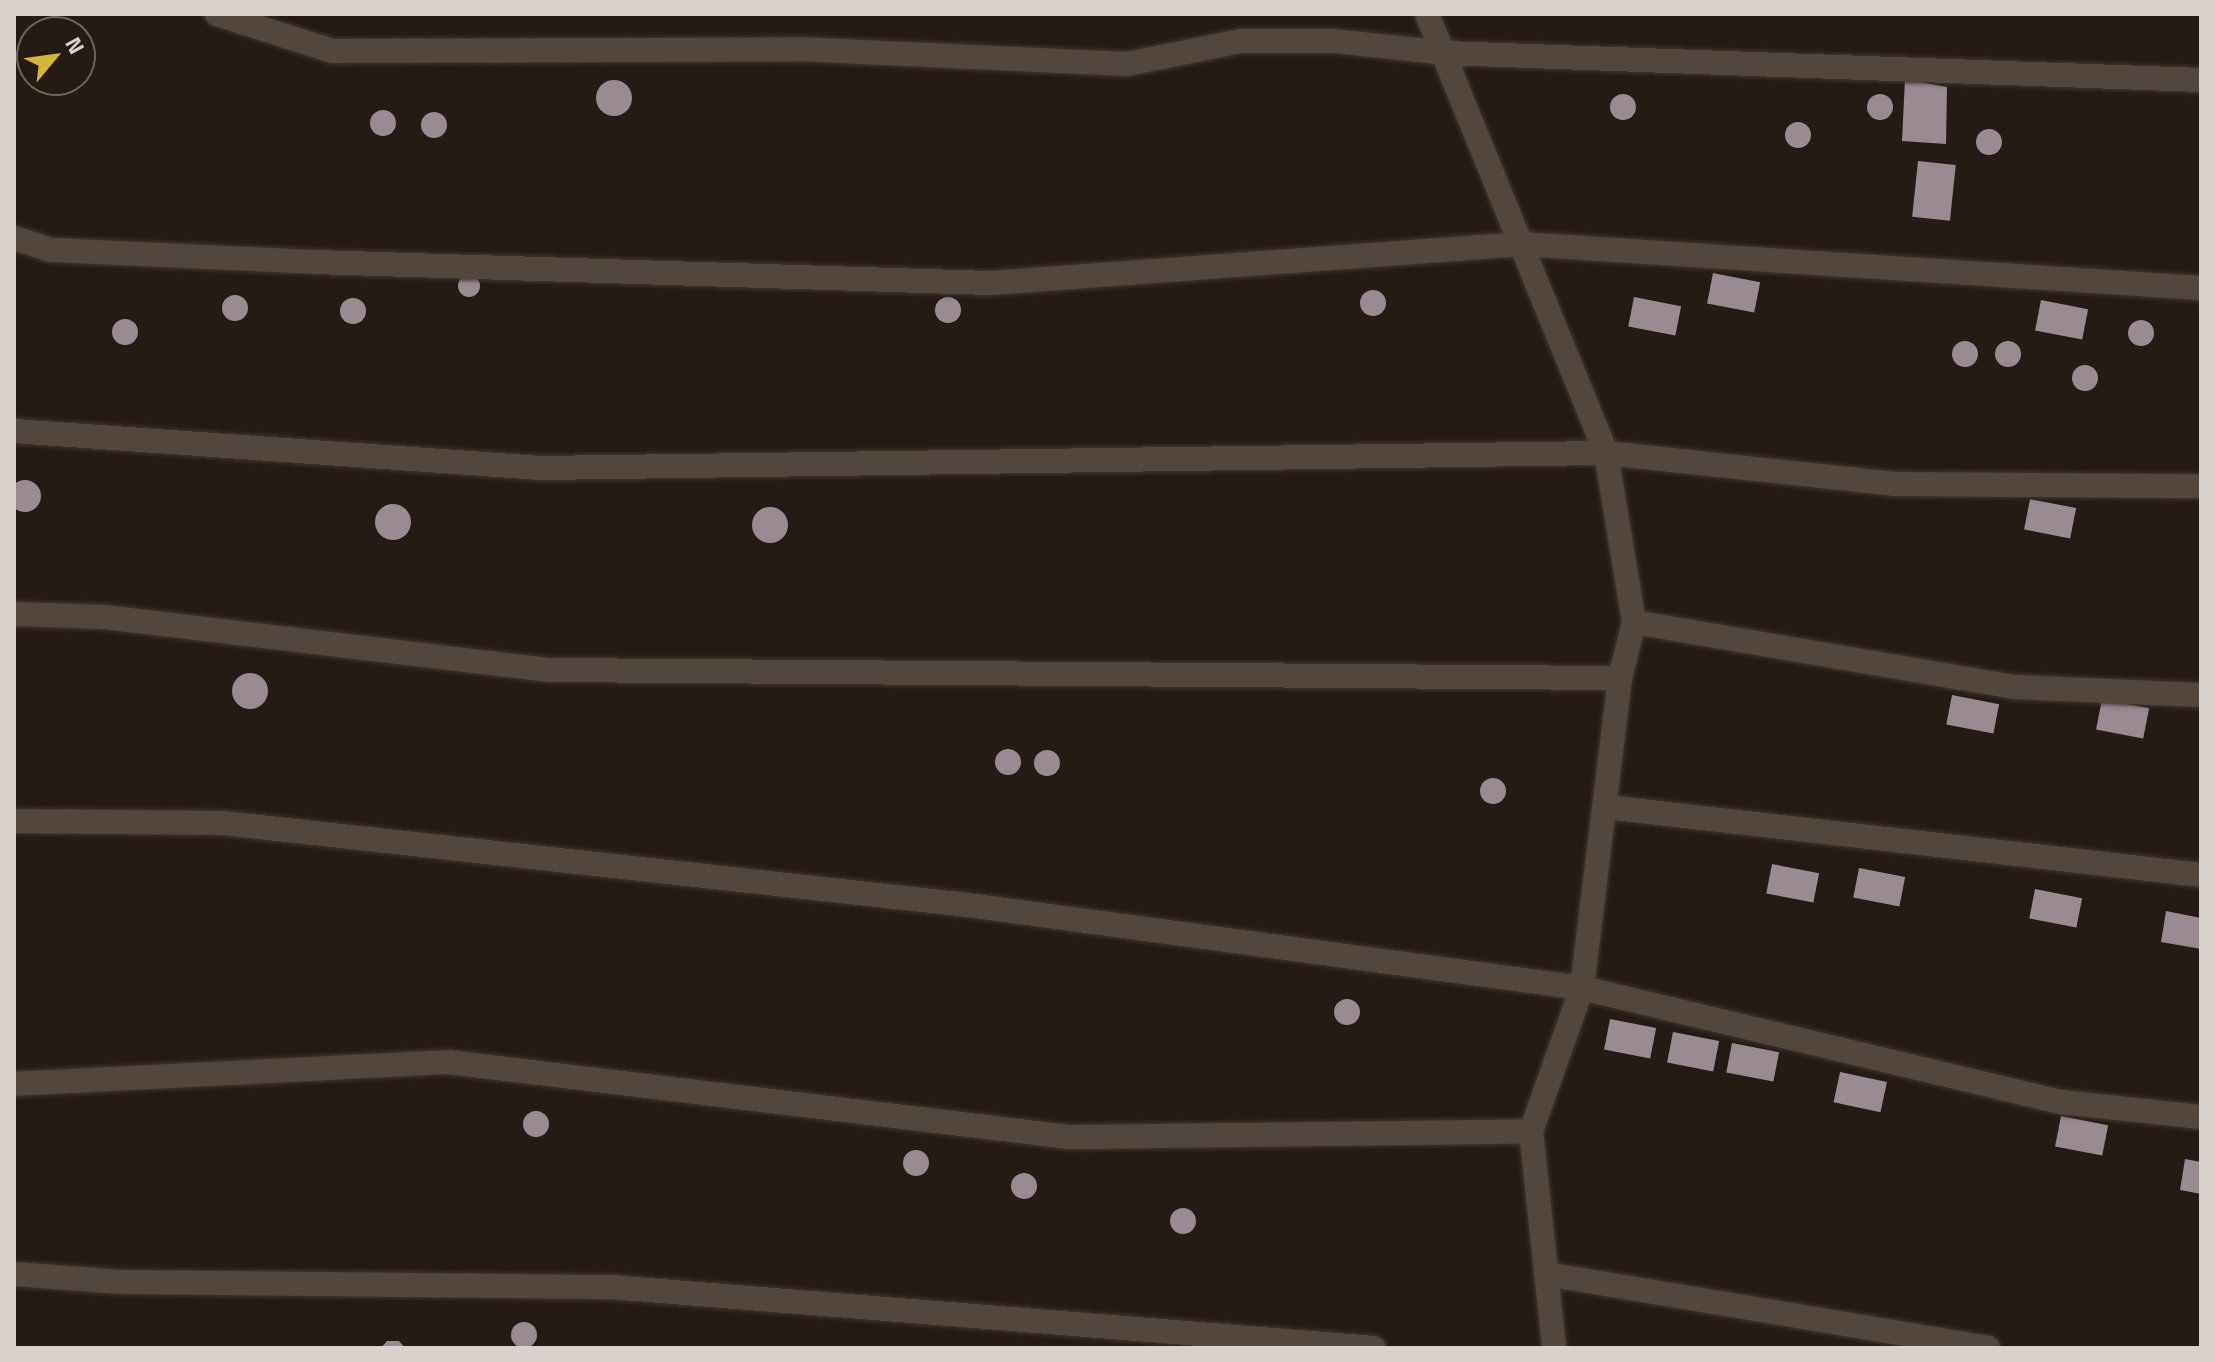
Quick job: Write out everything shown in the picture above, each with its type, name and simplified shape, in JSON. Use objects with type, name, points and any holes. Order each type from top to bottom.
[{"type":"street","points":[[217,14],[332,51],[796,49],[1112,64],[1241,41],[1446,53],[2201,80]]},
{"type":"street","points":[[1427,14],[1446,53],[1606,453],[1634,622],[1620,678],[1582,988],[1531,1131],[1554,1348]]},
{"type":"street","points":[[14,238],[52,250],[283,261],[991,283],[1522,244],[2201,288]]},
{"type":"street","points":[[14,431],[541,468],[1606,453],[1894,484],[2201,486]]},
{"type":"street","points":[[14,614],[104,617],[550,670],[1620,678]]},
{"type":"street","points":[[1634,622],[2016,687],[2201,695]]},
{"type":"street","points":[[1606,807],[2201,875]]},
{"type":"street","points":[[14,821],[239,825],[968,905],[1582,988],[2062,1102],[2201,1117]]},
{"type":"street","points":[[14,1084],[448,1062],[1069,1137],[1531,1131]]},
{"type":"street","points":[[14,1274],[121,1282],[611,1287],[1374,1348]]},
{"type":"street","points":[[1546,1274],[1988,1348]]},
{"type":"building","points":[[1905,79],[1947,87],[1946,144],[1902,141]]},
{"type":"building","points":[[614,80],[627,85],[632,98],[627,111],[614,116],[601,111],[596,98],[601,85]]},
{"type":"building","points":[[1623,94],[1632,98],[1636,107],[1632,116],[1623,120],[1614,116],[1610,107],[1614,98]]},
{"type":"building","points":[[1880,94],[1889,98],[1893,107],[1889,116],[1880,120],[1871,116],[1867,107],[1871,98]]},
{"type":"building","points":[[383,110],[392,114],[396,123],[392,132],[383,136],[374,132],[370,123],[374,114]]},
{"type":"building","points":[[434,112],[443,116],[447,125],[443,134],[434,138],[425,134],[421,125],[425,116]]},
{"type":"building","points":[[1798,122],[1807,126],[1811,135],[1807,144],[1798,148],[1789,144],[1785,135],[1789,126]]},
{"type":"building","points":[[1989,129],[1998,133],[2002,142],[1998,151],[1989,155],[1980,151],[1976,142],[1980,133]]},
{"type":"building","points":[[1918,161],[1956,165],[1950,221],[1912,217]]},
{"type":"building","points":[[1713,273],[1760,282],[1754,313],[1707,303]]},
{"type":"building","points":[[465,275],[473,275],[480,286],[473,297],[465,297],[458,290],[458,282]]},
{"type":"building","points":[[1373,290],[1382,294],[1386,303],[1382,312],[1373,316],[1364,312],[1360,303],[1364,294]]},
{"type":"building","points":[[235,295],[244,299],[248,308],[244,317],[235,321],[226,317],[222,308],[226,299]]},
{"type":"building","points":[[948,297],[957,301],[961,310],[957,319],[948,323],[939,319],[935,310],[939,301]]},
{"type":"building","points":[[1634,297],[1681,306],[1675,336],[1628,326]]},
{"type":"building","points":[[353,298],[362,302],[366,311],[362,320],[353,324],[344,320],[340,311],[344,302]]},
{"type":"building","points":[[2041,300],[2088,309],[2082,340],[2035,330]]},
{"type":"building","points":[[125,319],[134,323],[138,332],[134,341],[125,345],[116,341],[112,332],[116,323]]},
{"type":"building","points":[[2141,320],[2150,324],[2154,333],[2150,342],[2141,346],[2132,342],[2128,333],[2132,324]]},
{"type":"building","points":[[1965,341],[1974,345],[1978,354],[1974,363],[1965,367],[1956,363],[1952,354],[1956,345]]},
{"type":"building","points":[[2008,341],[2017,345],[2021,354],[2017,363],[2008,367],[1999,363],[1995,354],[1999,345]]},
{"type":"building","points":[[2085,365],[2094,369],[2098,378],[2094,387],[2085,391],[2076,387],[2072,378],[2076,369]]},
{"type":"building","points":[[25,480],[36,485],[41,496],[36,507],[25,512],[14,507],[9,496],[14,485]]},
{"type":"building","points":[[2030,499],[2076,508],[2070,538],[2024,529]]},
{"type":"building","points":[[393,504],[406,509],[411,522],[406,535],[393,540],[380,535],[375,522],[380,509]]},
{"type":"building","points":[[770,507],[783,512],[788,525],[783,538],[770,543],[757,538],[752,525],[757,512]]},
{"type":"building","points":[[250,673],[263,678],[268,691],[263,704],[250,709],[237,704],[232,691],[237,678]]},
{"type":"building","points":[[1952,695],[1999,704],[1993,734],[1946,724]]},
{"type":"building","points":[[2102,699],[2149,708],[2143,739],[2096,729]]},
{"type":"building","points":[[1008,749],[1017,753],[1021,762],[1017,771],[1008,775],[999,771],[995,762],[999,753]]},
{"type":"building","points":[[1047,750],[1056,754],[1060,763],[1056,772],[1047,776],[1038,772],[1034,763],[1038,754]]},
{"type":"building","points":[[1493,778],[1502,782],[1506,791],[1502,800],[1493,804],[1484,800],[1480,791],[1484,782]]},
{"type":"building","points":[[1772,864],[1819,873],[1813,903],[1766,893]]},
{"type":"building","points":[[1859,868],[1905,877],[1899,906],[1853,897]]},
{"type":"building","points":[[2035,889],[2082,898],[2076,928],[2029,918]]},
{"type":"building","points":[[2166,911],[2201,918],[2201,949],[2161,942]]},
{"type":"building","points":[[1347,999],[1356,1003],[1360,1012],[1356,1021],[1347,1025],[1338,1021],[1334,1012],[1338,1003]]},
{"type":"building","points":[[1610,1019],[1656,1028],[1650,1058],[1604,1049]]},
{"type":"building","points":[[1673,1032],[1719,1041],[1713,1071],[1667,1062]]},
{"type":"building","points":[[1732,1043],[1779,1052],[1773,1082],[1726,1072]]},
{"type":"building","points":[[1840,1072],[1887,1082],[1881,1112],[1834,1102]]},
{"type":"building","points":[[536,1111],[545,1115],[549,1124],[545,1133],[536,1137],[527,1133],[523,1124],[527,1115]]},
{"type":"building","points":[[2061,1116],[2108,1125],[2102,1156],[2055,1146]]},
{"type":"building","points":[[916,1150],[925,1154],[929,1163],[925,1172],[916,1176],[907,1172],[903,1163],[907,1154]]},
{"type":"building","points":[[2185,1159],[2201,1162],[2201,1194],[2180,1190]]},
{"type":"building","points":[[1024,1173],[1033,1177],[1037,1186],[1033,1195],[1024,1199],[1015,1195],[1011,1186],[1015,1177]]},
{"type":"building","points":[[1183,1208],[1192,1212],[1196,1221],[1192,1230],[1183,1234],[1174,1230],[1170,1221],[1174,1212]]},
{"type":"building","points":[[524,1322],[533,1326],[537,1335],[533,1344],[524,1348],[515,1344],[511,1335],[515,1326]]},
{"type":"building","points":[[387,1341],[399,1341],[405,1348],[381,1348]]}]
